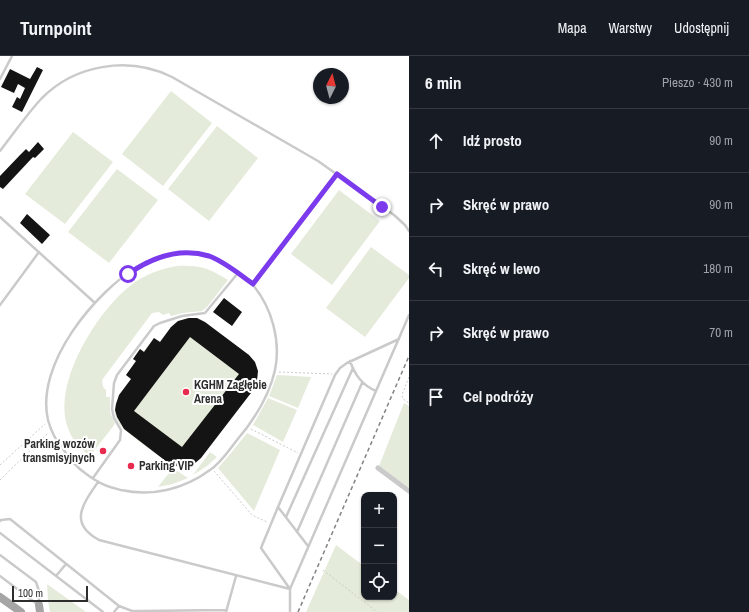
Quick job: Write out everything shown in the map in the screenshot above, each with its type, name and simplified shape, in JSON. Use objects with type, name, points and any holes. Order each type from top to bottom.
[{"type":"main road","points":[[0,597],[21,612]]},
{"type":"street","points":[[378,468],[409,491]]},
{"type":"lane","points":[[0,79],[12,56]]},
{"type":"lane","points":[[0,150],[42,99],[57,85],[75,75],[92,69],[109,66],[131,65],[165,74],[318,160],[394,216],[409,231]]},
{"type":"lane","points":[[253,284],[337,174]]},
{"type":"lane","points":[[0,217],[95,303]]},
{"type":"lane","points":[[0,305],[39,252]]},
{"type":"lane","points":[[189,253],[208,256],[226,264],[238,273],[253,284],[265,304],[271,317],[276,337],[277,356],[274,372],[266,397],[248,428],[212,469],[193,481],[180,487],[165,491],[149,493],[130,492],[113,488],[98,482],[80,469],[56,440],[48,421],[47,397],[56,362],[67,340],[83,317],[117,282],[141,265],[156,258],[172,254],[189,253]]},
{"type":"lane","points":[[93,478],[122,435],[121,430],[114,418],[112,409],[113,385],[117,375],[154,326],[182,316],[205,313],[238,273]]},
{"type":"lane","points":[[290,612],[290,589],[409,316]]},
{"type":"lane","points":[[290,589],[261,548],[300,455],[335,375],[340,368],[350,361],[399,339]]},
{"type":"lane","points":[[350,361],[352,368],[362,383],[376,391]]},
{"type":"lane","points":[[286,517],[352,368]]},
{"type":"lane","points":[[297,532],[362,383]]},
{"type":"lane","points":[[98,482],[83,503],[81,511],[81,520],[84,529],[89,535],[98,540],[290,589]]},
{"type":"lane","points":[[278,507],[308,546]]},
{"type":"lane","points":[[0,521],[10,519],[119,606],[132,611],[227,611],[236,576]]},
{"type":"lane","points":[[0,534],[103,612]]},
{"type":"lane","points":[[0,556],[36,582],[40,591],[40,609]]},
{"type":"lane","points":[[56,576],[66,564]]},
{"type":"lane","points":[[0,576],[40,609]]},
{"type":"lane","points":[[114,612],[119,606]]},
{"type":"path","points":[[274,372],[335,375]]},
{"type":"path","points":[[409,377],[402,396],[403,399],[409,403]]},
{"type":"path","points":[[0,465],[48,421]]},
{"type":"path","points":[[248,428],[300,455]]},
{"type":"path","points":[[0,480],[52,430]]},
{"type":"path","points":[[212,469],[252,515],[271,523]]},
{"type":"path","points":[[323,570],[376,612]]},
{"type":"green space","points":[[171,91],[212,123],[163,186],[122,154]]},
{"type":"green space","points":[[217,126],[258,158],[209,221],[168,189]]},
{"type":"green space","points":[[73,132],[113,162],[65,224],[25,194]]},
{"type":"green space","points":[[117,169],[158,200],[109,263],[68,232]]},
{"type":"green space","points":[[339,190],[380,221],[332,285],[291,254]]},
{"type":"green space","points":[[371,247],[409,275],[409,278],[365,337],[326,308]]},
{"type":"green space","points":[[177,266],[204,268],[228,280],[207,307],[202,311],[171,316],[169,313],[163,315],[159,312],[152,313],[102,380],[103,387],[106,390],[106,397],[110,397],[110,412],[115,424],[90,456],[82,450],[73,439],[67,425],[64,408],[66,389],[72,369],[81,349],[104,312],[117,297],[140,279],[152,273]]},
{"type":"green space","name":"KGHM Zagłębie Arena","points":[[187,318],[197,318],[255,362],[258,376],[254,389],[201,458],[190,465],[180,467],[158,455],[123,428],[116,419],[115,407],[120,394],[131,379],[126,375],[136,361],[133,359],[140,349],[144,351],[154,338],[160,342],[175,324]]},
{"type":"green space","points":[[277,375],[311,377],[298,408],[269,396]]},
{"type":"green space","points":[[268,398],[297,410],[283,442],[253,425]]},
{"type":"green space","points":[[404,403],[409,406],[409,488],[379,466]]},
{"type":"green space","points":[[247,433],[280,450],[254,511],[218,468]]},
{"type":"green space","points":[[210,452],[217,457],[193,475]]},
{"type":"green space","points":[[173,468],[188,478],[173,484],[158,487]]},
{"type":"green space","points":[[336,545],[361,564],[361,600],[397,600],[397,591],[409,600],[409,612],[306,612]]},
{"type":"green space","points":[[47,584],[86,612],[50,612]]},
{"type":"building","points":[[37,67],[43,70],[22,112],[12,107],[17,97],[20,99],[25,88],[18,84],[14,93],[1,87],[10,69],[30,79]]},
{"type":"building","points":[[38,142],[44,149],[35,158],[33,157],[3,189],[0,187],[0,176],[26,149],[29,152]]},
{"type":"building","points":[[27,214],[50,235],[42,244],[20,223]]},
{"type":"building","points":[[224,298],[242,312],[232,326],[213,312]]},
{"type":"building","points":[[189,318],[197,318],[205,322],[249,355],[255,362],[258,371],[254,389],[201,458],[194,464],[185,467],[176,466],[167,462],[124,429],[115,410],[119,395],[131,379],[126,375],[136,361],[133,359],[140,349],[144,352],[154,338],[160,342],[171,327],[178,321]],"holes":[[[190,337],[239,374],[182,447],[134,411]]]},
{"type":"railway","points":[[298,612],[409,356]]},
{"type":"place","name":"KGHM Zagłębie Arena","points":[[186,392]]},
{"type":"place","name":"Parking wozów transmisyjnych","points":[[103,451]]},
{"type":"place","name":"Parking VIP","points":[[131,466]]},
{"type":"route","points":[[128,274],[141,265],[156,258],[172,254],[189,253],[208,256],[226,264],[253,284],[337,174],[382,207]]}]
